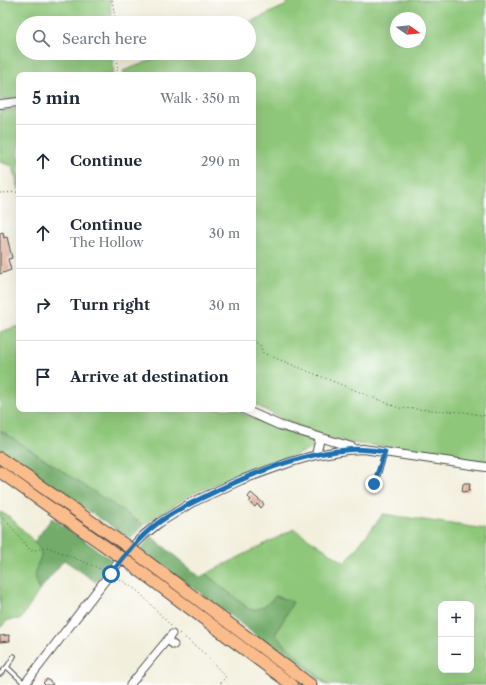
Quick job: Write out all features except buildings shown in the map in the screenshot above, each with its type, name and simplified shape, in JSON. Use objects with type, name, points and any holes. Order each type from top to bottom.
[{"type":"highway","points":[[0,458],[124,544],[311,685]]},
{"type":"highway","points":[[0,472],[128,562],[292,685]]},
{"type":"street","points":[[0,104],[16,102]]},
{"type":"street","points":[[250,412],[280,424],[356,449],[486,467]]},
{"type":"street","points":[[316,455],[320,438]]},
{"type":"street","points":[[25,685],[126,553],[144,535],[159,523],[179,510],[241,480],[291,462],[316,455],[356,449]]},
{"type":"street","points":[[130,685],[170,637],[174,645]]},
{"type":"lane","points":[[374,484],[385,452]]},
{"type":"lane","points":[[0,674],[7,667],[14,656]]},
{"type":"lane","points":[[7,667],[25,685]]},
{"type":"path","points":[[112,0],[115,16]]},
{"type":"path","points":[[117,72],[118,60]]},
{"type":"path","points":[[0,193],[16,192]]},
{"type":"path","points":[[256,343],[260,345],[264,353],[399,408],[464,412],[486,416]]},
{"type":"path","points":[[0,515],[31,551],[48,547],[111,574]]},
{"type":"green space","points":[[0,0],[110,0],[111,16],[16,16],[16,60],[114,60],[113,72],[16,72],[16,97],[0,100]]},
{"type":"green space","points":[[286,0],[486,0],[486,462],[339,440],[288,422],[256,405],[256,72],[123,71],[152,60],[256,60],[256,19],[287,5]]},
{"type":"green space","points":[[16,108],[16,178],[13,166],[0,162],[0,111]]},
{"type":"green space","points":[[16,327],[16,412],[240,412],[313,441],[315,445],[312,449],[192,494],[144,525],[0,430],[0,332]]},
{"type":"green space","points":[[0,430],[144,525],[131,539],[0,452]]},
{"type":"green space","points":[[0,512],[10,517],[40,548],[41,556],[35,575],[39,591],[21,619],[8,620],[0,628]]},
{"type":"green space","points":[[383,514],[486,529],[486,685],[328,685],[275,635],[292,603],[275,596],[264,606],[258,609],[250,610],[206,574],[294,529],[345,563]]},
{"type":"green space","points":[[52,518],[113,561],[96,582],[64,560],[39,591],[35,575],[41,555],[34,542]]},
{"type":"green space","points":[[151,536],[200,577],[206,574],[250,610],[258,609],[264,606],[275,596],[293,602],[275,635],[328,685],[258,637],[216,604],[140,550]]},
{"type":"route","points":[[111,574],[134,544],[168,517],[191,503],[223,488],[291,462],[336,451],[363,449],[385,452],[374,484]]}]
